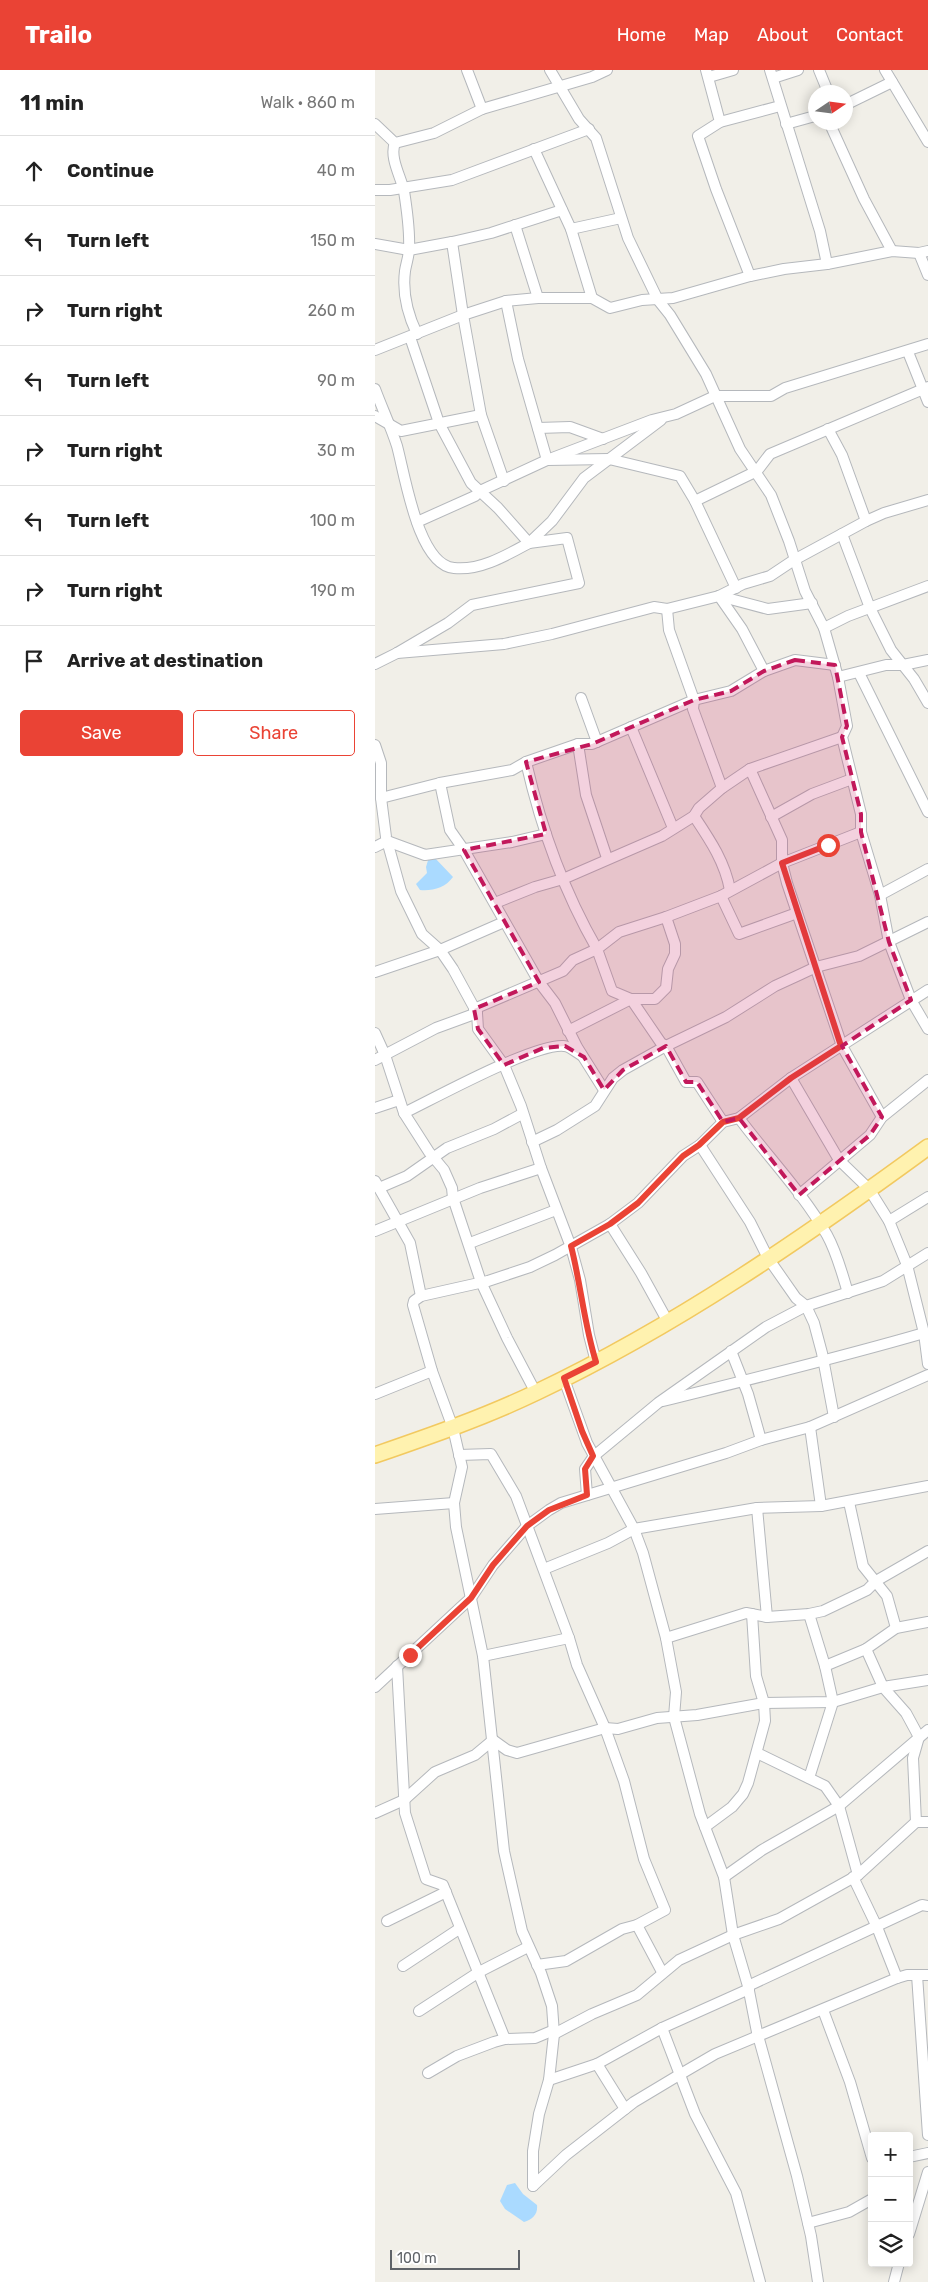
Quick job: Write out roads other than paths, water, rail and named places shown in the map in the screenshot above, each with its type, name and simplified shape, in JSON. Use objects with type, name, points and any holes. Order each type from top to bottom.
[{"type":"main road","points":[[375,1455],[453,1428],[536,1393],[668,1322],[819,1224],[928,1147]]},
{"type":"street","points":[[467,70],[482,109]]},
{"type":"street","points":[[551,70],[558,86],[579,119],[596,138],[628,238],[657,300],[670,315],[706,374],[741,449],[771,495],[811,603],[824,628],[838,677],[847,726],[842,737],[861,814],[861,832],[880,896],[889,942],[911,1000],[928,1029]]},
{"type":"street","points":[[395,143],[434,132],[482,109],[558,86],[591,73],[607,70]]},
{"type":"street","points":[[720,122],[708,73],[733,70]]},
{"type":"street","points":[[798,70],[772,74],[780,106],[820,231],[827,264]]},
{"type":"street","points":[[819,70],[825,85]]},
{"type":"street","points":[[885,70],[928,142]]},
{"type":"street","points":[[853,101],[892,82]]},
{"type":"street","points":[[750,276],[716,189],[698,136],[720,122],[780,106]]},
{"type":"street","points":[[786,124],[808,118]]},
{"type":"street","points":[[375,124],[395,143]]},
{"type":"street","points":[[375,190],[403,188],[452,180],[589,129]]},
{"type":"street","points":[[833,130],[864,199],[892,252]]},
{"type":"street","points":[[395,143],[393,151],[403,188],[409,250],[405,272],[405,294],[414,336],[439,423],[471,483],[498,508],[529,543]]},
{"type":"street","points":[[534,149],[571,229],[592,298]]},
{"type":"street","points":[[375,244],[409,250],[452,242],[562,210]]},
{"type":"street","points":[[571,229],[621,218]]},
{"type":"street","points":[[515,225],[538,298]]},
{"type":"street","points":[[452,242],[481,415],[504,481]]},
{"type":"street","points":[[375,350],[463,315],[506,302],[538,298],[592,298],[610,308],[642,300],[657,300],[750,276],[892,252],[924,252],[928,275]]},
{"type":"street","points":[[506,302],[518,359],[547,460]]},
{"type":"street","points":[[417,522],[547,460],[652,420],[665,417],[715,396],[771,396],[785,388],[908,352],[928,344]]},
{"type":"street","points":[[908,352],[925,388],[928,402]]},
{"type":"street","points":[[695,502],[757,471],[771,454],[925,388]]},
{"type":"street","points":[[375,389],[397,444],[417,522],[432,556],[441,564],[453,568],[474,567],[504,557],[529,543],[553,521],[583,478],[665,417]]},
{"type":"street","points":[[375,416],[401,431],[481,415]]},
{"type":"street","points":[[538,428],[570,427],[603,439]]},
{"type":"street","points":[[828,429],[846,464],[867,521]]},
{"type":"street","points":[[547,460],[609,459],[680,476],[695,502],[736,588]]},
{"type":"street","points":[[397,653],[504,644],[553,634],[654,607],[667,609],[719,596],[770,576],[794,560],[884,513],[928,500]]},
{"type":"street","points":[[842,534],[870,608],[891,650],[928,703]]},
{"type":"street","points":[[375,664],[448,623],[472,605],[579,583],[567,538],[529,543]]},
{"type":"street","points":[[824,628],[928,586]]},
{"type":"street","points":[[719,596],[769,609],[811,603]]},
{"type":"street","points":[[719,596],[741,629],[764,671]]},
{"type":"street","points":[[667,609],[669,630],[694,700],[693,710],[722,788]]},
{"type":"street","points":[[381,798],[440,783],[512,770],[526,762],[578,744],[597,742],[694,700],[731,691],[764,671],[795,660],[835,665]]},
{"type":"street","points":[[838,677],[885,665],[903,665],[928,660]]},
{"type":"street","points":[[859,672],[928,812]]},
{"type":"street","points":[[581,698],[597,742]]},
{"type":"street","points":[[631,728],[673,828]]},
{"type":"street","points":[[495,903],[535,887],[563,879],[607,858],[662,836],[694,816],[699,808],[722,788],[749,770],[842,737]]},
{"type":"street","points":[[578,744],[586,795],[596,830],[607,858]]},
{"type":"street","points":[[375,745],[381,763],[381,798],[387,841],[401,891],[422,934],[440,950],[453,969],[475,1011],[479,1029],[504,1065],[556,1210],[571,1246],[580,1280],[589,1335],[596,1362]]},
{"type":"street","points":[[526,762],[536,806],[550,849],[572,904],[597,949],[612,991],[631,999],[655,999],[666,988],[668,969],[675,954],[675,944],[666,917]]},
{"type":"street","points":[[749,770],[782,840],[782,863],[841,1046],[882,1117]]},
{"type":"street","points":[[771,817],[812,794],[852,780]]},
{"type":"street","points":[[440,783],[449,830],[464,850],[504,922],[539,982],[555,1003],[568,1031],[604,1090]]},
{"type":"street","points":[[694,816],[713,844],[727,872],[730,890]]},
{"type":"street","points":[[375,1060],[436,1028],[563,971],[573,960],[597,949],[619,932],[721,896],[782,863],[861,832]]},
{"type":"street","points":[[375,847],[387,841],[425,855],[512,842],[546,834]]},
{"type":"street","points":[[880,896],[928,869]]},
{"type":"street","points":[[721,896],[739,934],[797,913]]},
{"type":"street","points":[[375,972],[440,950],[504,922]]},
{"type":"street","points":[[532,1142],[557,1130],[595,1106],[604,1090],[623,1070],[666,1046],[726,1017],[775,986],[816,967],[859,956],[928,922]]},
{"type":"street","points":[[928,990],[791,1078],[739,1118],[723,1122],[699,1145],[683,1156],[638,1203],[610,1224],[530,1267],[481,1282],[421,1296],[414,1301],[413,1305],[432,1372],[453,1428],[462,1467],[454,1503],[457,1527],[483,1656],[504,1851],[522,1931],[552,2006],[554,2032],[549,2080],[539,2114],[533,2151],[533,2186],[566,2155],[625,2110],[715,2054],[758,2038],[897,1978],[928,1975]]},
{"type":"street","points":[[568,1031],[631,999]]},
{"type":"street","points":[[631,999],[661,1043],[666,1046],[687,1082],[697,1082],[723,1122]]},
{"type":"street","points":[[375,1033],[385,1055],[404,1113],[429,1152],[444,1170],[452,1188],[453,1198],[470,1243],[481,1282],[507,1338],[536,1393]]},
{"type":"street","points":[[404,1113],[543,1048],[565,1046],[584,1057]]},
{"type":"street","points":[[791,1078],[839,1160],[869,1189],[889,1221],[907,1265],[924,1333],[928,1360]]},
{"type":"street","points":[[799,1195],[870,1135],[882,1117],[928,1080]]},
{"type":"street","points":[[375,1108],[399,1100]]},
{"type":"street","points":[[421,1296],[410,1243],[377,1185],[407,1176],[447,1148],[494,1130],[523,1114]]},
{"type":"street","points":[[739,1118],[799,1195],[819,1224],[837,1258],[848,1293]]},
{"type":"street","points":[[699,1145],[750,1222],[768,1258],[797,1298],[806,1306],[814,1323],[834,1417]]},
{"type":"street","points":[[375,1231],[453,1198],[541,1168]]},
{"type":"street","points":[[889,1221],[928,1197]]},
{"type":"street","points":[[470,1243],[556,1210]]},
{"type":"street","points":[[610,1224],[641,1272],[668,1322]]},
{"type":"street","points":[[587,1495],[585,1469],[593,1456],[658,1403],[731,1351],[766,1327],[806,1306],[883,1281],[928,1253]]},
{"type":"street","points":[[658,1403],[823,1362],[924,1333]]},
{"type":"street","points":[[731,1351],[744,1381],[761,1440]]},
{"type":"street","points":[[375,1394],[432,1372]]},
{"type":"street","points":[[375,1687],[471,1598],[493,1565],[527,1526],[555,1506],[726,1453],[761,1440],[810,1427],[928,1375]]},
{"type":"street","points":[[564,1378],[582,1431],[593,1456],[613,1488],[634,1529],[643,1553],[665,1638],[675,1692],[674,1717],[700,1814],[724,1877],[733,1935],[749,1987],[758,2038],[797,2176],[808,2223],[818,2282]]},
{"type":"street","points":[[810,1427],[821,1506]]},
{"type":"street","points":[[459,1455],[491,1454],[516,1496],[569,1638],[577,1665],[605,1728],[624,1781],[645,1859],[665,1910],[637,1925],[621,1929],[566,1961],[537,1965]]},
{"type":"street","points":[[544,1569],[608,1544],[634,1529],[757,1508],[821,1506],[849,1502],[928,1486]]},
{"type":"street","points":[[849,1502],[863,1566],[887,1596],[896,1628]]},
{"type":"street","points":[[375,1509],[454,1503]]},
{"type":"street","points":[[757,1508],[767,1617]]},
{"type":"street","points":[[665,1638],[746,1613],[767,1617],[823,1611],[867,1590],[875,1581],[928,1551]]},
{"type":"street","points":[[705,1827],[732,1807],[743,1794],[757,1753],[765,1721],[764,1703],[756,1676],[751,1614]]},
{"type":"street","points":[[809,1614],[825,1666],[833,1702],[809,1778]]},
{"type":"street","points":[[825,1666],[866,1649],[896,1628],[928,1622]]},
{"type":"street","points":[[483,1656],[569,1638]]},
{"type":"street","points":[[866,1649],[883,1688],[906,1713],[919,1737],[913,1758],[916,1822]]},
{"type":"street","points":[[397,1666],[405,1813],[425,1879],[443,1885],[459,1929],[479,1972],[505,2039]]},
{"type":"street","points":[[493,1740],[507,1750],[517,1753],[605,1728],[618,1728],[657,1718],[764,1703],[833,1702],[883,1688],[928,1680]]},
{"type":"street","points":[[724,1877],[762,1850],[839,1806],[928,1730]]},
{"type":"street","points":[[375,1813],[404,1800],[435,1772],[475,1754],[493,1740]]},
{"type":"street","points":[[757,1753],[825,1786],[839,1806],[856,1876],[897,1978]]},
{"type":"street","points":[[428,2073],[457,2056],[505,2039],[535,2038],[554,2032],[637,1994],[679,1960],[733,1935],[779,1919],[856,1876],[916,1822],[928,1822]]},
{"type":"street","points":[[387,1921],[446,1892]]},
{"type":"street","points":[[549,2080],[597,2064],[662,2028],[922,1905],[928,1906]]},
{"type":"street","points":[[637,1925],[663,1972]]},
{"type":"street","points":[[403,1966],[459,1929]]},
{"type":"street","points":[[419,2011],[479,1972],[528,1947]]},
{"type":"street","points":[[917,1975],[928,2135]]},
{"type":"street","points":[[823,2010],[850,2082],[868,2144]]},
{"type":"street","points":[[662,2028],[695,2114],[736,2193],[760,2282]]},
{"type":"street","points":[[597,2064],[625,2110]]},
{"type":"street","points":[[913,2156],[928,2153]]},
{"type":"street","points":[[913,2222],[928,2172]]},
{"type":"street","points":[[808,2223],[849,2212],[868,2202]]},
{"type":"street","points":[[894,2282],[898,2267]]},
{"type":"water","points":[[429,857],[434,857],[453,877],[446,884],[438,888],[420,890],[416,884],[427,873],[426,867]]},
{"type":"water","points":[[515,2183],[523,2194],[537,2205],[537,2211],[534,2216],[524,2222],[505,2209],[500,2201],[507,2185]]}]
